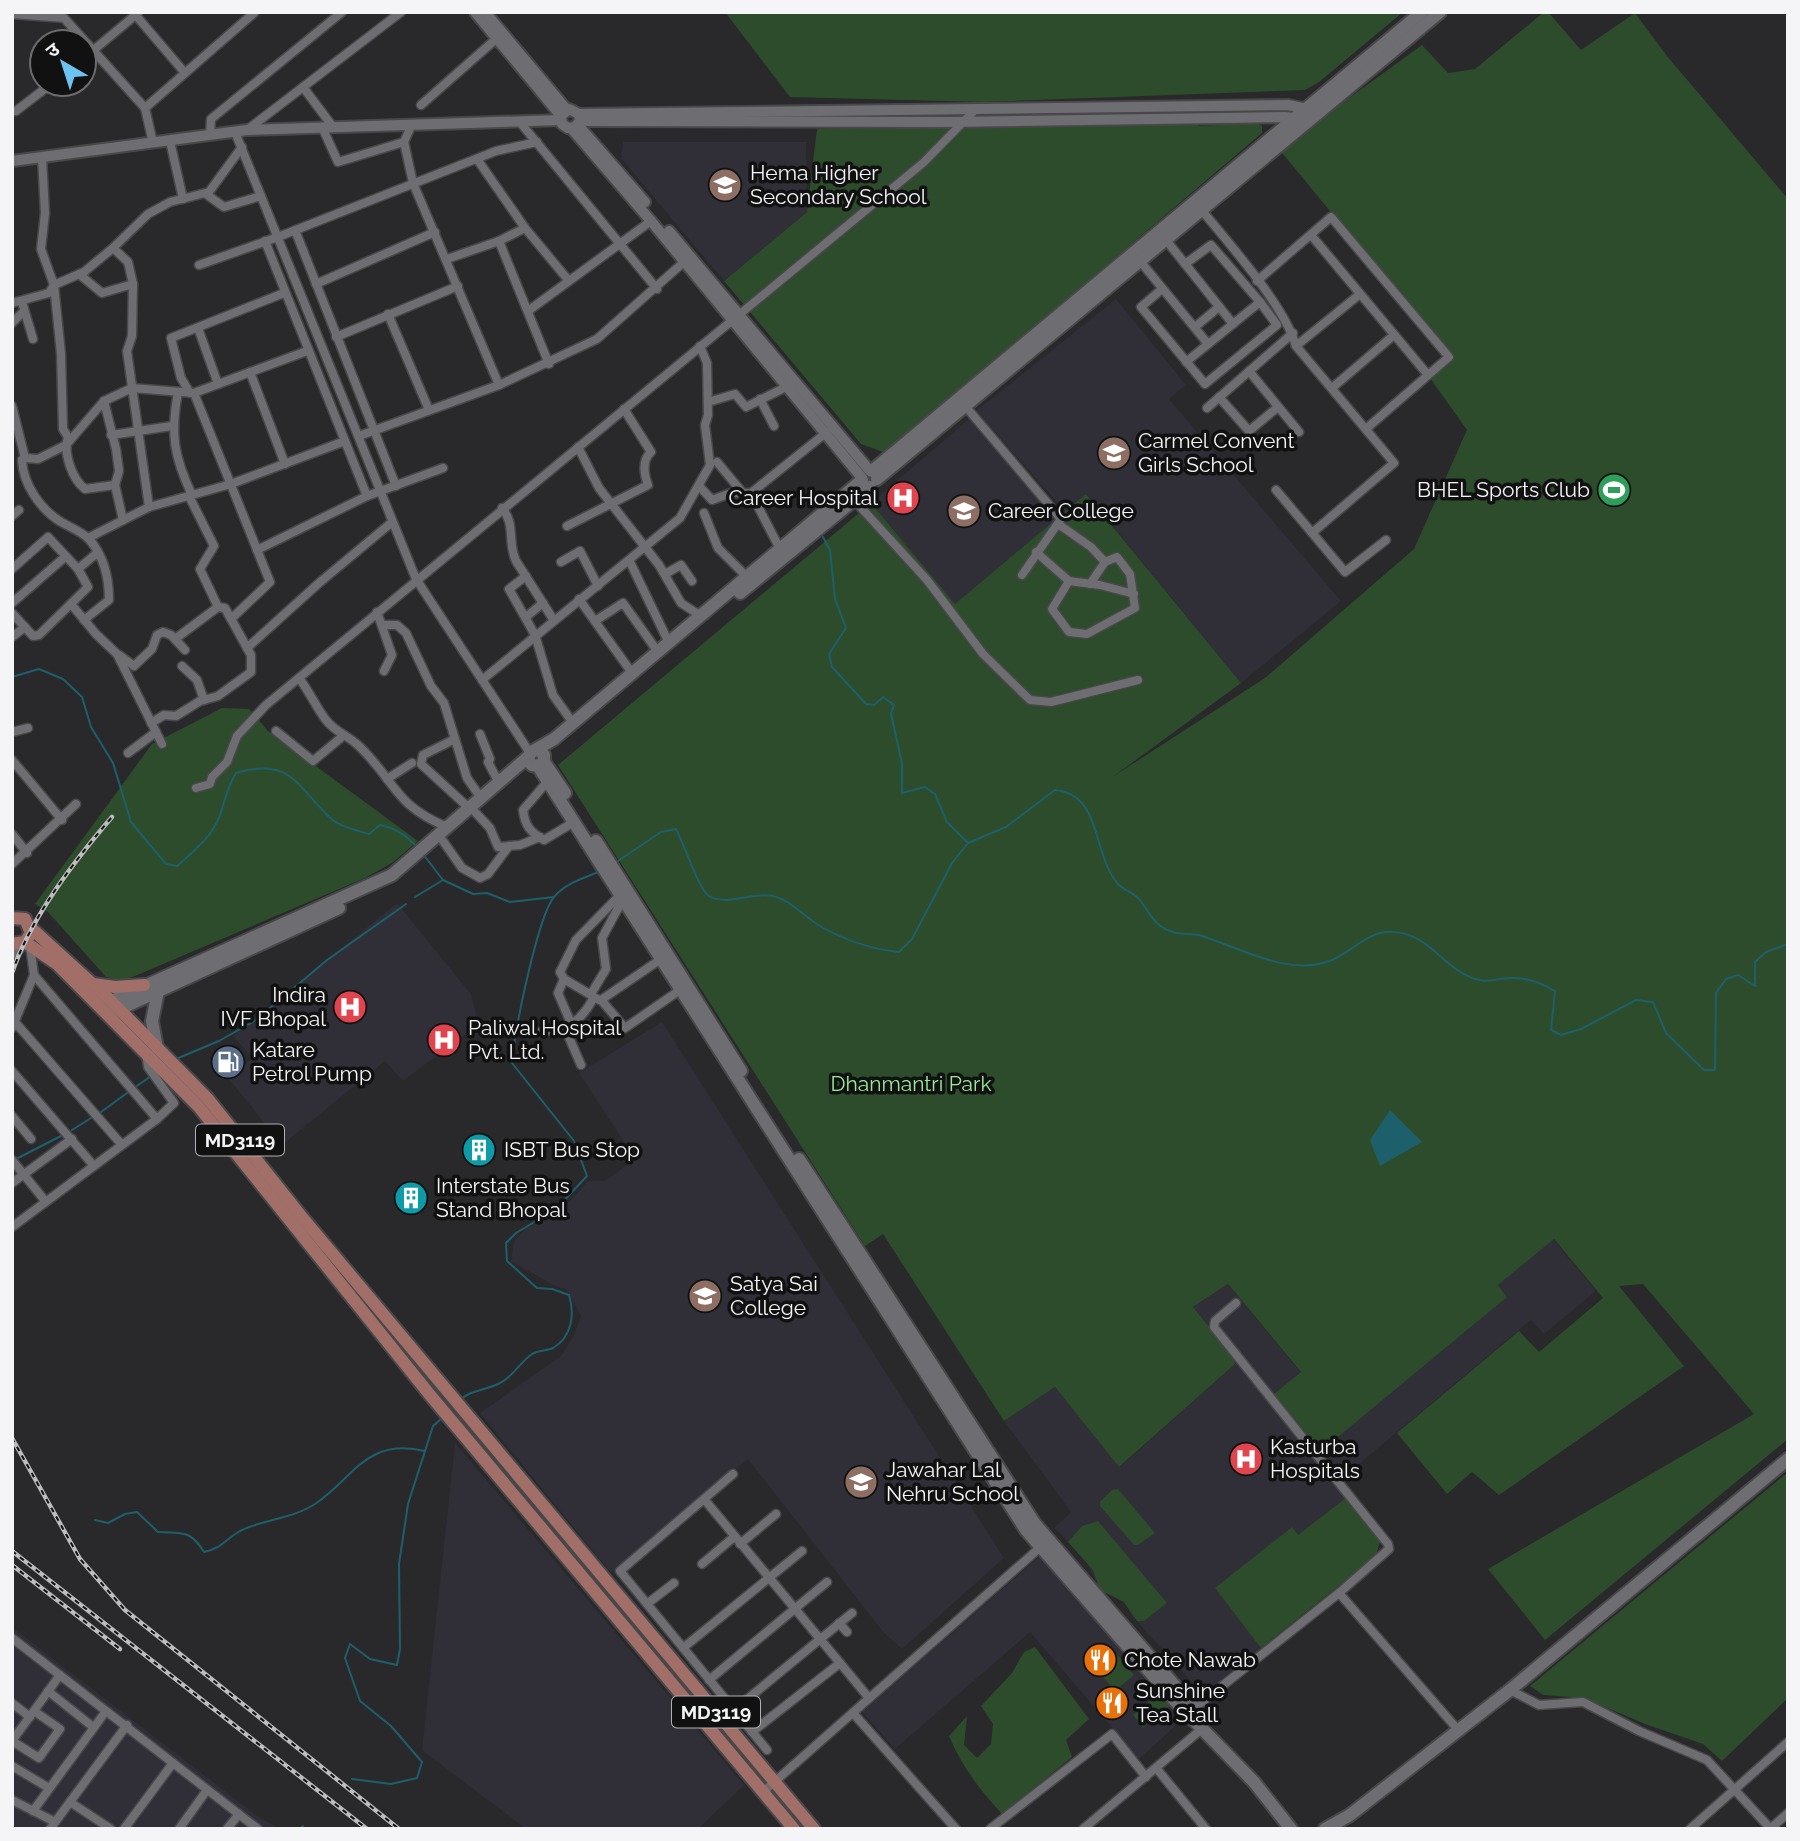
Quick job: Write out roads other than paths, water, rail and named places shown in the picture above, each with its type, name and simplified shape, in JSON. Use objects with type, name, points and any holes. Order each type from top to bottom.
[{"type":"main road","points":[[109,1008],[158,991],[396,882],[447,827],[473,811],[481,798],[536,758],[573,723],[780,549],[1309,115],[1422,12]]},
{"type":"main road","points":[[1237,174],[1296,118],[1322,112],[1440,12]]},
{"type":"main road","points":[[428,848],[443,841],[473,811],[536,758],[854,500],[869,478],[966,407],[1098,290],[1166,240],[1198,206]]},
{"type":"main road","points":[[536,758],[547,782],[603,860]]},
{"type":"main road","points":[[536,758],[1044,1544],[1125,1635],[1201,1727],[1254,1782],[1292,1829]]},
{"type":"main road","points":[[109,1008],[144,985],[392,875],[415,860]]},
{"type":"main road","points":[[614,876],[621,897],[635,910],[680,990],[694,1005]]},
{"type":"main road","points":[[13,917],[25,919],[31,928],[18,949]]},
{"type":"main road","name":"MD3119","points":[[31,928],[93,984],[109,1008]]},
{"type":"main road","name":"MD3119","points":[[18,949],[57,964],[109,1008],[159,1063],[267,1188],[430,1395],[794,1829]]},
{"type":"main road","points":[[93,984],[115,987],[144,985]]},
{"type":"main road","points":[[158,991],[152,1021],[159,1063]]},
{"type":"main road","name":"MD3119","points":[[159,1063],[208,1099],[814,1829]]},
{"type":"main road","points":[[1325,1829],[1350,1815],[1459,1731],[1788,1459]]},
{"type":"main road","points":[[1338,1829],[1350,1815]]},
{"type":"street","points":[[145,108],[255,12]]},
{"type":"street","points":[[241,131],[401,12]]},
{"type":"street","points":[[475,12],[563,116],[577,122],[1296,118]]},
{"type":"street","points":[[485,12],[563,116],[564,127],[577,122],[975,110],[1287,105],[1309,115]]},
{"type":"street","points":[[98,46],[136,13],[185,73]]},
{"type":"street","points":[[210,135],[211,119],[341,13]]},
{"type":"street","points":[[12,14],[64,15]]},
{"type":"street","points":[[421,105],[496,39]]},
{"type":"street","points":[[98,55],[145,108],[153,143]]},
{"type":"street","points":[[303,87],[328,127],[338,162],[404,142]]},
{"type":"street","points":[[12,111],[16,111],[33,98]]},
{"type":"street","points":[[196,788],[208,786],[212,777],[227,762],[237,736],[266,705],[923,163],[975,110]]},
{"type":"street","points":[[12,161],[241,131],[563,116]]},
{"type":"street","points":[[518,120],[657,289]]},
{"type":"street","points":[[577,122],[651,221],[736,316],[788,386],[869,478]]},
{"type":"street","points":[[577,122],[869,478]]},
{"type":"street","points":[[412,124],[404,142],[413,183],[499,385]]},
{"type":"street","points":[[241,131],[242,148],[381,491],[391,523],[416,579],[536,758]]},
{"type":"street","points":[[170,141],[183,199]]},
{"type":"street","points":[[199,265],[477,159],[537,142]]},
{"type":"street","points":[[33,340],[24,311],[17,303],[49,293],[54,285],[79,274],[113,248],[148,214],[183,199],[206,194],[242,148]]},
{"type":"street","points":[[42,157],[45,213],[41,248],[54,285],[61,354],[63,429],[68,437],[66,445],[78,483],[85,489],[115,485]]},
{"type":"street","points":[[477,159],[525,228],[569,281]]},
{"type":"street","points":[[206,194],[224,206],[261,195]]},
{"type":"street","points":[[1198,206],[1257,281],[1293,333],[1296,346],[1394,463],[1312,533]]},
{"type":"street","points":[[1257,281],[1331,217],[1449,357],[1367,428]]},
{"type":"street","points":[[528,311],[651,221]]},
{"type":"street","points":[[447,259],[499,241],[525,228]]},
{"type":"street","points":[[295,230],[396,486]]},
{"type":"street","points":[[316,284],[435,232]]},
{"type":"street","points":[[1311,235],[1429,375]]},
{"type":"street","points":[[1166,240],[1233,324]]},
{"type":"street","points":[[265,241],[367,496]]},
{"type":"street","points":[[499,241],[549,363]]},
{"type":"street","points":[[1163,289],[1141,307],[1186,362],[1208,384],[1278,325],[1211,245],[1185,264]]},
{"type":"street","points":[[113,248],[128,262],[133,284],[132,336],[127,351],[131,388],[142,430],[154,505]]},
{"type":"street","points":[[359,436],[499,385],[597,339],[657,289],[685,261]]},
{"type":"street","points":[[1140,261],[1208,344]]},
{"type":"street","points":[[79,274],[102,293],[133,284]]},
{"type":"street","points":[[336,337],[458,286]]},
{"type":"street","points":[[231,619],[271,582],[192,393],[181,378],[171,338],[284,293]]},
{"type":"street","points":[[1296,346],[1360,294]]},
{"type":"street","points":[[1186,362],[1260,302]]},
{"type":"street","points":[[1195,327],[1219,307]]},
{"type":"street","points":[[12,323],[24,311]]},
{"type":"street","points":[[388,314],[429,410]]},
{"type":"street","points":[[198,328],[218,384]]},
{"type":"street","points":[[1208,408],[1293,333]]},
{"type":"street","points":[[1332,388],[1394,335]]},
{"type":"street","points":[[482,680],[678,521],[710,465],[705,425],[708,402],[707,363],[700,346]]},
{"type":"street","points":[[12,462],[40,458],[66,445],[104,401],[131,388],[192,393],[307,351]]},
{"type":"street","points":[[1249,371],[1299,432]]},
{"type":"street","points":[[250,372],[285,464]]},
{"type":"street","points":[[708,402],[735,394],[746,407],[788,386]]},
{"type":"street","points":[[178,393],[172,426],[177,461],[214,546],[200,569],[218,607]]},
{"type":"street","points":[[1219,397],[1249,431],[1278,407]]},
{"type":"street","points":[[760,399],[774,426]]},
{"type":"street","points":[[104,401],[120,471],[115,485],[123,520]]},
{"type":"street","points":[[12,406],[17,446],[24,459],[24,478],[37,498],[57,519],[88,538],[109,579],[109,600],[84,620]]},
{"type":"street","points":[[966,407],[1061,519],[1022,575]]},
{"type":"street","points":[[567,526],[648,484],[644,467],[645,456],[651,452],[624,409]]},
{"type":"street","points":[[111,435],[172,426]]},
{"type":"street","points":[[699,486],[712,500],[746,492],[827,432]]},
{"type":"street","points":[[88,538],[154,505],[231,484],[345,441]]},
{"type":"street","points":[[578,447],[589,473],[665,574],[681,603],[701,616]]},
{"type":"street","points":[[718,462],[746,492],[780,549]]},
{"type":"street","points":[[257,550],[367,496],[443,468]]},
{"type":"street","points":[[1276,489],[1345,572],[1386,540]]},
{"type":"street","points":[[854,500],[927,580],[983,654],[1030,701],[1051,702],[1138,680]]},
{"type":"street","points":[[502,508],[512,521],[512,552],[553,620]]},
{"type":"street","points":[[704,513],[718,548],[747,577]]},
{"type":"street","points":[[247,648],[318,583],[391,523]]},
{"type":"street","points":[[1058,524],[1091,547],[1105,562]]},
{"type":"street","points":[[12,569],[48,537],[78,569],[88,589],[39,635],[33,636],[12,613]]},
{"type":"street","points":[[561,562],[580,551],[598,586]]},
{"type":"street","points":[[1036,552],[1069,581],[1134,594]]},
{"type":"street","points":[[78,569],[97,553]]},
{"type":"street","points":[[12,603],[65,557]]},
{"type":"street","points":[[1069,581],[1052,609],[1069,632],[1082,635],[1130,613],[1135,607],[1130,574],[1117,557],[1105,562],[1090,584]]},
{"type":"street","points":[[630,562],[669,643]]},
{"type":"street","points":[[665,574],[681,565],[692,581]]},
{"type":"street","points":[[526,576],[509,589],[535,635],[553,695],[573,723]]},
{"type":"street","points":[[579,599],[632,673]]},
{"type":"street","points":[[526,617],[543,603]]},
{"type":"street","points":[[595,621],[623,603],[658,652]]},
{"type":"street","points":[[71,604],[116,652],[134,666],[152,649],[157,635],[163,632],[186,650]]},
{"type":"street","points":[[150,723],[164,715],[176,716],[210,699],[251,672],[251,655],[225,608],[218,607],[175,639]]},
{"type":"street","points":[[377,612],[392,655],[384,671]]},
{"type":"street","points":[[383,625],[397,625],[406,633],[431,686],[444,703],[467,778],[481,798]]},
{"type":"street","points":[[12,637],[24,627]]},
{"type":"street","points":[[116,652],[162,744]]},
{"type":"street","points":[[182,666],[197,680],[210,699]]},
{"type":"street","points":[[299,678],[324,718],[343,736],[358,744],[405,805],[423,817],[447,827]]},
{"type":"street","points":[[12,732],[28,728]]},
{"type":"street","points":[[128,753],[156,732]]},
{"type":"street","points":[[276,732],[313,761],[343,736]]},
{"type":"street","points":[[480,734],[490,759],[488,762],[499,783]]},
{"type":"street","points":[[455,739],[423,755],[421,764],[490,828],[498,847],[540,838],[548,839],[574,822]]},
{"type":"street","points":[[12,760],[62,820]]},
{"type":"street","points":[[387,779],[412,763]]},
{"type":"street","points":[[540,838],[525,824],[523,810],[547,782]]},
{"type":"street","points":[[12,864],[27,853],[76,804]]},
{"type":"street","points":[[12,834],[27,853]]},
{"type":"street","points":[[443,841],[462,868],[481,878],[488,874],[509,846]]},
{"type":"street","points":[[621,897],[576,940],[560,972],[564,979],[595,998],[625,1028],[680,990]]},
{"type":"street","points":[[534,1033],[569,1027],[583,1016],[595,998],[606,969],[602,938],[621,897]]},
{"type":"street","points":[[18,949],[34,975],[157,1119]]},
{"type":"street","points":[[595,998],[661,959]]},
{"type":"street","points":[[34,975],[13,1025],[122,1145]]},
{"type":"street","points":[[564,979],[558,993],[570,1021],[574,1053],[581,1065]]},
{"type":"street","points":[[12,1227],[157,1119],[174,1103],[159,1063]]},
{"type":"street","points":[[12,1071],[94,1166]]},
{"type":"street","points":[[12,1116],[31,1139]]},
{"type":"street","points":[[12,1183],[72,1139]]},
{"type":"street","points":[[12,1160],[46,1202]]},
{"type":"street","points":[[1190,1711],[1387,1553],[1388,1544],[1214,1327],[1215,1321],[1236,1303]]},
{"type":"street","points":[[733,1474],[620,1571],[767,1750]]},
{"type":"street","points":[[704,1499],[869,1699]]},
{"type":"street","points":[[702,1564],[776,1514]]},
{"type":"street","points":[[763,1793],[1044,1544]]},
{"type":"street","points":[[683,1648],[802,1550]]},
{"type":"street","points":[[709,1680],[827,1582]]},
{"type":"street","points":[[647,1604],[674,1583]]},
{"type":"street","points":[[1339,1593],[1459,1731]]},
{"type":"street","points":[[734,1710],[852,1613]]},
{"type":"street","points":[[839,1623],[847,1632]]},
{"type":"street","points":[[12,1638],[258,1829]]},
{"type":"street","points":[[752,1732],[840,1663]]},
{"type":"street","points":[[12,1703],[32,1714],[60,1730],[39,1758],[12,1741],[32,1714],[48,1691],[60,1675]]},
{"type":"street","points":[[1510,1690],[1539,1705],[1583,1702],[1647,1735],[1697,1753],[1707,1760],[1770,1828],[1788,1813]]},
{"type":"street","points":[[48,1691],[93,1727]]},
{"type":"street","points":[[33,1811],[106,1711]]},
{"type":"street","points":[[853,1713],[956,1829]]},
{"type":"street","points":[[12,1800],[54,1826],[127,1726]]},
{"type":"street","points":[[1083,1829],[1157,1769],[1201,1727]]},
{"type":"street","points":[[990,1829],[1112,1734],[1146,1777]]},
{"type":"street","points":[[1690,1829],[1788,1742]]},
{"type":"street","points":[[124,1829],[173,1763]]},
{"type":"street","points":[[12,1766],[49,1788]]},
{"type":"street","points":[[1157,1769],[1206,1829]]},
{"type":"street","points":[[179,1829],[207,1790]]},
{"type":"street","points":[[70,1801],[111,1829]]},
{"type":"street","points":[[227,1829],[239,1814]]},
{"type":"water","points":[[1390,1110],[1422,1142],[1380,1166],[1370,1140]]},
{"type":"waterway","points":[[823,537],[830,550],[835,599],[846,628],[829,654],[832,667],[866,704],[874,705],[883,697],[894,705],[891,714],[902,763],[902,793],[925,787],[935,794],[947,822],[968,843]]},
{"type":"waterway","points":[[12,677],[39,669],[63,679],[82,697],[91,727],[113,763],[131,822],[166,864],[177,866],[213,830],[236,773],[268,768],[290,777],[329,817],[343,826],[369,834],[380,825],[386,826],[401,833],[417,847]]},
{"type":"waterway","points":[[615,863],[661,832],[676,829],[700,885],[709,896],[724,900],[757,895],[773,896],[837,935],[867,946],[899,952],[912,939],[952,863],[968,843],[1006,827],[1055,790],[1070,794],[1081,803],[1095,828],[1110,873],[1119,885],[1138,898],[1154,919],[1167,930],[1199,935],[1264,959],[1299,965],[1316,965],[1332,960],[1376,934],[1406,934],[1428,946],[1467,976],[1484,981],[1522,979],[1555,991],[1551,1030],[1561,1035],[1581,1029],[1636,1000],[1653,1002],[1666,1033],[1704,1070],[1715,1070],[1716,993],[1726,979],[1738,975],[1755,986],[1755,962],[1766,952],[1788,944]]},
{"type":"waterway","points":[[423,854],[443,880],[473,894],[487,893],[510,902],[554,897]]},
{"type":"waterway","points":[[460,1400],[505,1380],[532,1354],[553,1348],[564,1338],[572,1317],[569,1295],[552,1289],[537,1288],[507,1261],[506,1243],[516,1233],[556,1209],[587,1176],[574,1141],[512,1063],[527,977],[548,908],[554,897],[564,888],[601,871]]},
{"type":"waterway","points":[[415,897],[443,880]]},
{"type":"waterway","points":[[176,1059],[219,1041],[256,1020],[327,960],[406,904]]},
{"type":"waterway","points":[[137,1086],[151,1076]]},
{"type":"waterway","points":[[101,1112],[127,1093]]},
{"type":"waterway","points":[[72,1130],[91,1118]]},
{"type":"waterway","points":[[18,1158],[61,1136]]},
{"type":"waterway","points":[[352,1779],[391,1784],[417,1778],[422,1762],[391,1726],[360,1701],[345,1658],[350,1644],[370,1659],[397,1665],[400,1649],[399,1564],[408,1504],[433,1426],[441,1419]]},
{"type":"waterway","points":[[95,1520],[108,1523],[125,1514],[137,1512],[158,1532],[190,1536],[204,1552],[249,1527],[297,1513],[315,1504],[362,1462],[375,1455],[405,1448],[425,1451]]},
{"type":"waterway","points":[[300,1829],[303,1826]]},
{"type":"railway","points":[[12,973],[30,931],[55,890],[112,817]]},
{"type":"railway","points":[[12,1438],[80,1559],[125,1610],[399,1829]]},
{"type":"railway","points":[[12,1551],[367,1829]]},
{"type":"railway","points":[[12,1565],[120,1649]]},
{"type":"place","name":"Hema Higher Secondary School","points":[[725,185]]},
{"type":"place","name":"Carmel Convent Girls School","points":[[1114,453]]},
{"type":"place","name":"BHEL Sports Club","points":[[1614,490]]},
{"type":"place","name":"Career Hospital","points":[[903,498]]},
{"type":"place","name":"Career College","points":[[964,511]]},
{"type":"place","name":"Indira IVF Bhopal","points":[[350,1007]]},
{"type":"place","name":"Paliwal Hospital Pvt. Ltd.","points":[[444,1040]]},
{"type":"place","name":"Katare Petrol Pump","points":[[228,1062]]},
{"type":"place","name":"ISBT Bus Stop","points":[[479,1150]]},
{"type":"place","name":"Interstate Bus Stand Bhopal","points":[[411,1198]]},
{"type":"place","name":"Satya Sai College","points":[[705,1296]]},
{"type":"place","name":"Kasturba Hospitals","points":[[1246,1459]]},
{"type":"place","name":"Jawahar Lal Nehru School","points":[[861,1482]]},
{"type":"place","name":"Chote Nawab","points":[[1100,1660]]},
{"type":"place","name":"Sunshine Tea Stall","points":[[1112,1703]]},
{"type":"park label","name":"Dhanmantri Park","points":[[911,1084]]}]
